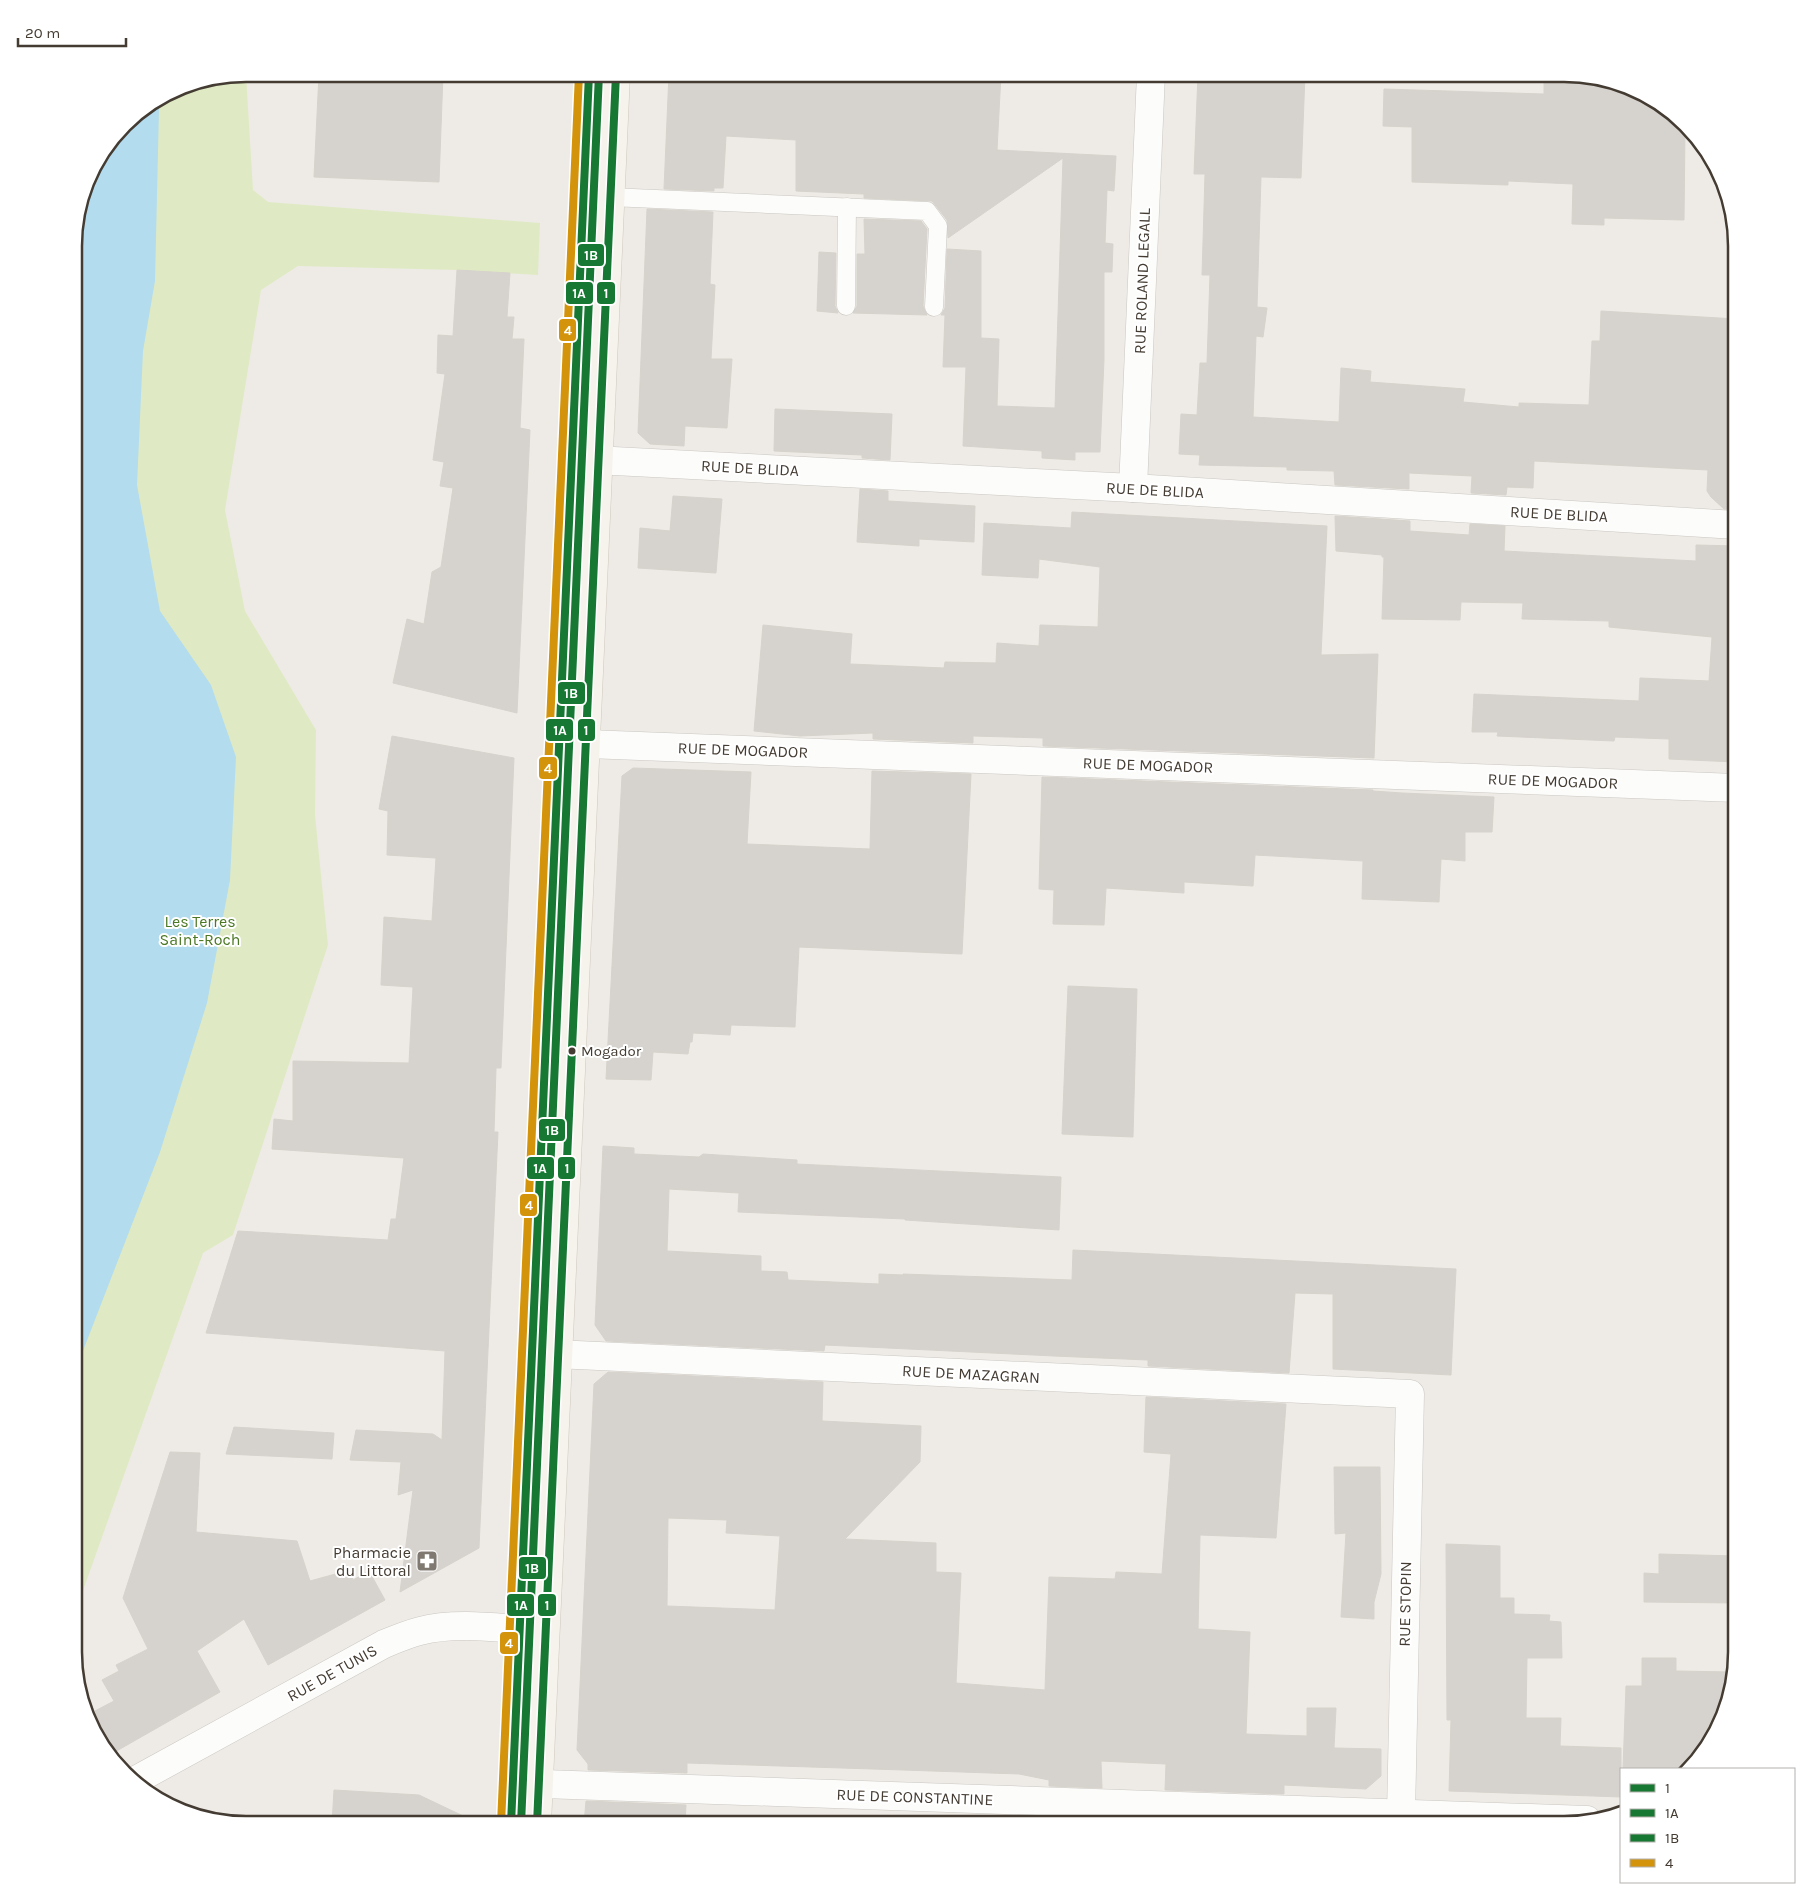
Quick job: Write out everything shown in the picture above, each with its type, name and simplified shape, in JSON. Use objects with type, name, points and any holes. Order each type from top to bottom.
[{"type":"main road","points":[[514,1816],[526,1784],[586,459],[589,82]]},
{"type":"main road","points":[[586,459],[610,197],[616,82]]},
{"type":"main road","points":[[526,1784],[535,1816]]},
{"type":"street","name":"RUE ROLAND LEGALL","points":[[1133,488],[1150,83]]},
{"type":"street","name":"RUE DE BLIDA","points":[[586,459],[1133,488],[1728,525]]},
{"type":"street","name":"RUE DE MOGADOR","points":[[573,744],[1728,788]]},
{"type":"street","name":"RUE DE MAZAGRAN","points":[[545,1354],[1410,1394]]},
{"type":"street","name":"RUE STOPIN","points":[[1401,1814],[1410,1394]]},
{"type":"street","name":"RUE DE TUNIS","points":[[141,1777],[402,1636],[440,1627],[533,1631]]},
{"type":"street","name":"RUE DE CONSTANTINE","points":[[526,1784],[1463,1816]]},
{"type":"lane","points":[[610,197],[927,211],[938,226],[934,307]]},
{"type":"lane","points":[[846,306],[847,207]]},
{"type":"green space","name":"Les Terres Saint-Roch","points":[[246,82],[253,190],[268,202],[540,223],[538,275],[457,270],[298,266],[261,290],[225,510],[245,611],[316,730],[315,815],[328,945],[233,1235],[203,1253],[82,1593],[84,226],[88,204],[99,174],[116,147],[139,123],[174,99],[194,91],[226,84]]},
{"type":"water","points":[[159,109],[155,281],[143,351],[137,485],[160,611],[211,685],[236,757],[230,880],[207,1003],[160,1152],[82,1353],[83,236],[88,204],[99,174],[116,147],[139,123]]},
{"type":"building","points":[[319,82],[443,82],[439,182],[314,177]]},
{"type":"building","points":[[669,82],[1001,83],[997,150],[1116,156],[1114,191],[1107,190],[1105,243],[1113,244],[1112,272],[1104,272],[1104,359],[1100,452],[1075,452],[1075,460],[1042,458],[1042,451],[963,446],[966,367],[943,367],[945,315],[941,315],[945,308],[947,249],[981,251],[981,338],[999,339],[997,406],[1055,408],[1063,158],[948,238],[947,220],[932,201],[864,198],[864,194],[796,191],[796,140],[726,136],[723,188],[714,188],[714,191],[664,189]]},
{"type":"building","points":[[1198,83],[1305,83],[1301,178],[1261,177],[1257,307],[1267,308],[1263,337],[1256,336],[1253,417],[1339,422],[1341,368],[1371,371],[1370,382],[1465,389],[1463,402],[1519,407],[1519,403],[1589,405],[1592,341],[1600,341],[1601,311],[1728,319],[1728,509],[1724,509],[1707,491],[1708,470],[1534,461],[1533,488],[1507,487],[1506,495],[1471,493],[1472,476],[1409,473],[1409,489],[1335,485],[1334,471],[1287,470],[1287,467],[1199,465],[1200,455],[1179,454],[1181,414],[1197,415],[1200,363],[1207,363],[1210,275],[1202,275],[1205,174],[1194,174]]},
{"type":"building","points":[[1544,83],[1574,83],[1606,88],[1636,99],[1671,123],[1685,137],[1684,220],[1604,218],[1604,225],[1572,224],[1573,184],[1508,181],[1508,185],[1412,182],[1412,127],[1383,126],[1384,89],[1544,94]]},
{"type":"building","points":[[647,209],[713,212],[710,284],[715,285],[711,359],[732,359],[727,428],[685,426],[684,446],[650,444],[638,433]]},
{"type":"building","points":[[864,219],[921,221],[927,229],[923,306],[927,315],[853,313],[857,306],[857,254],[865,254]]},
{"type":"building","points":[[819,252],[836,253],[835,306],[838,313],[817,311]]},
{"type":"building","points":[[457,270],[510,273],[507,317],[514,317],[512,339],[524,339],[520,428],[530,430],[517,713],[393,683],[407,619],[424,624],[432,572],[441,567],[453,488],[440,486],[444,462],[433,460],[445,374],[437,373],[438,335],[453,336]]},
{"type":"building","points":[[775,409],[892,414],[890,460],[862,458],[862,455],[774,451]]},
{"type":"building","points":[[860,489],[888,491],[888,501],[975,506],[974,542],[919,539],[919,546],[857,542]]},
{"type":"building","points":[[673,496],[722,499],[716,573],[638,568],[640,528],[670,531]]},
{"type":"building","points":[[1072,512],[1327,526],[1321,655],[1378,654],[1374,758],[1043,746],[1043,738],[973,736],[973,743],[873,739],[873,733],[800,736],[754,731],[763,625],[852,634],[850,664],[944,668],[945,662],[996,663],[997,643],[1039,646],[1040,625],[1098,627],[1100,567],[1039,559],[1038,578],[982,575],[984,523],[1071,528]]},
{"type":"building","points":[[1335,516],[1410,521],[1410,531],[1469,535],[1470,524],[1505,526],[1504,551],[1696,561],[1696,545],[1728,546],[1728,762],[1669,759],[1669,739],[1615,737],[1614,741],[1497,736],[1498,732],[1472,732],[1474,694],[1639,701],[1640,678],[1709,681],[1712,637],[1609,627],[1609,621],[1522,619],[1523,603],[1461,602],[1460,620],[1382,619],[1384,557],[1382,555],[1336,551]]},
{"type":"building","points":[[392,736],[514,758],[501,1068],[496,1068],[494,1132],[498,1132],[479,1548],[400,1592],[413,1490],[398,1495],[401,1462],[350,1460],[356,1430],[433,1434],[442,1440],[445,1351],[206,1333],[238,1231],[388,1240],[391,1219],[396,1219],[404,1158],[272,1149],[274,1119],[293,1121],[293,1061],[409,1063],[413,987],[381,985],[384,917],[432,921],[436,858],[387,855],[388,811],[379,809]]},
{"type":"building","points":[[633,768],[751,772],[747,844],[870,849],[872,771],[971,774],[962,954],[799,947],[795,1027],[731,1025],[730,1035],[693,1033],[688,1054],[653,1052],[651,1080],[606,1079],[622,776]]},
{"type":"building","points":[[1042,777],[1373,790],[1494,797],[1492,832],[1465,832],[1465,861],[1441,859],[1439,902],[1362,899],[1363,861],[1255,855],[1253,886],[1184,882],[1184,893],[1106,888],[1104,925],[1053,924],[1054,890],[1039,889]]},
{"type":"building","points":[[1068,986],[1137,989],[1133,1137],[1062,1134]]},
{"type":"building","points":[[603,1146],[634,1148],[634,1154],[699,1157],[703,1154],[797,1160],[797,1164],[1061,1177],[1059,1230],[905,1219],[738,1212],[739,1193],[669,1189],[667,1251],[761,1256],[761,1271],[787,1272],[788,1280],[879,1284],[879,1274],[903,1274],[1072,1280],[1073,1250],[1456,1269],[1451,1375],[1333,1369],[1333,1294],[1295,1293],[1289,1373],[1148,1366],[1148,1360],[825,1345],[824,1351],[606,1341],[595,1325]]},
{"type":"building","points":[[608,1372],[823,1382],[822,1421],[921,1426],[920,1462],[845,1539],[936,1543],[936,1572],[961,1573],[956,1683],[1045,1690],[1049,1577],[1115,1579],[1116,1572],[1162,1574],[1171,1454],[1144,1452],[1146,1397],[1286,1404],[1276,1538],[1200,1535],[1198,1629],[1250,1632],[1246,1734],[1307,1736],[1307,1708],[1336,1708],[1334,1748],[1381,1749],[1381,1776],[1366,1789],[1284,1785],[1284,1794],[1165,1790],[1166,1764],[1101,1761],[1102,1788],[1049,1786],[1049,1780],[1019,1774],[687,1763],[687,1773],[588,1770],[588,1764],[577,1750],[594,1384]],"holes":[[[668,1518],[727,1520],[726,1533],[780,1536],[775,1610],[667,1606]]]},
{"type":"building","points":[[234,1427],[334,1433],[332,1459],[226,1454]]},
{"type":"building","points":[[170,1452],[200,1453],[196,1532],[297,1541],[310,1581],[350,1570],[353,1580],[369,1571],[385,1600],[268,1665],[244,1619],[197,1651],[220,1692],[117,1751],[99,1724],[94,1711],[114,1701],[102,1680],[119,1671],[116,1665],[148,1649],[123,1598]]},
{"type":"building","points":[[1334,1467],[1380,1467],[1381,1574],[1374,1602],[1374,1619],[1341,1617],[1346,1533],[1335,1534]]},
{"type":"building","points":[[1446,1544],[1500,1546],[1500,1598],[1514,1598],[1514,1614],[1550,1615],[1549,1621],[1561,1622],[1562,1658],[1527,1658],[1526,1718],[1561,1718],[1560,1746],[1621,1748],[1620,1797],[1449,1791],[1451,1720],[1447,1720]]},
{"type":"building","points":[[1659,1554],[1728,1556],[1728,1603],[1644,1602],[1644,1573],[1659,1574]]},
{"type":"building","points":[[1642,1658],[1676,1658],[1676,1671],[1726,1672],[1719,1704],[1711,1724],[1694,1751],[1678,1768],[1623,1768],[1626,1686],[1642,1686]]},
{"type":"building","points":[[334,1790],[419,1795],[463,1816],[332,1816]]},
{"type":"building","points":[[586,1801],[686,1805],[685,1816],[585,1816]]},
{"type":"transit line","name":"4","points":[[501,1816],[579,82]]},
{"type":"transit line","name":"1A","points":[[511,1816],[589,82]]},
{"type":"transit line","name":"1B","points":[[521,1816],[599,82]]},
{"type":"transit line","name":"1","points":[[537,1816],[616,82]]},
{"type":"place","name":"Mogador","points":[[572,1051]]},
{"type":"place","name":"Pharmacie du Littoral","points":[[427,1561]]}]
